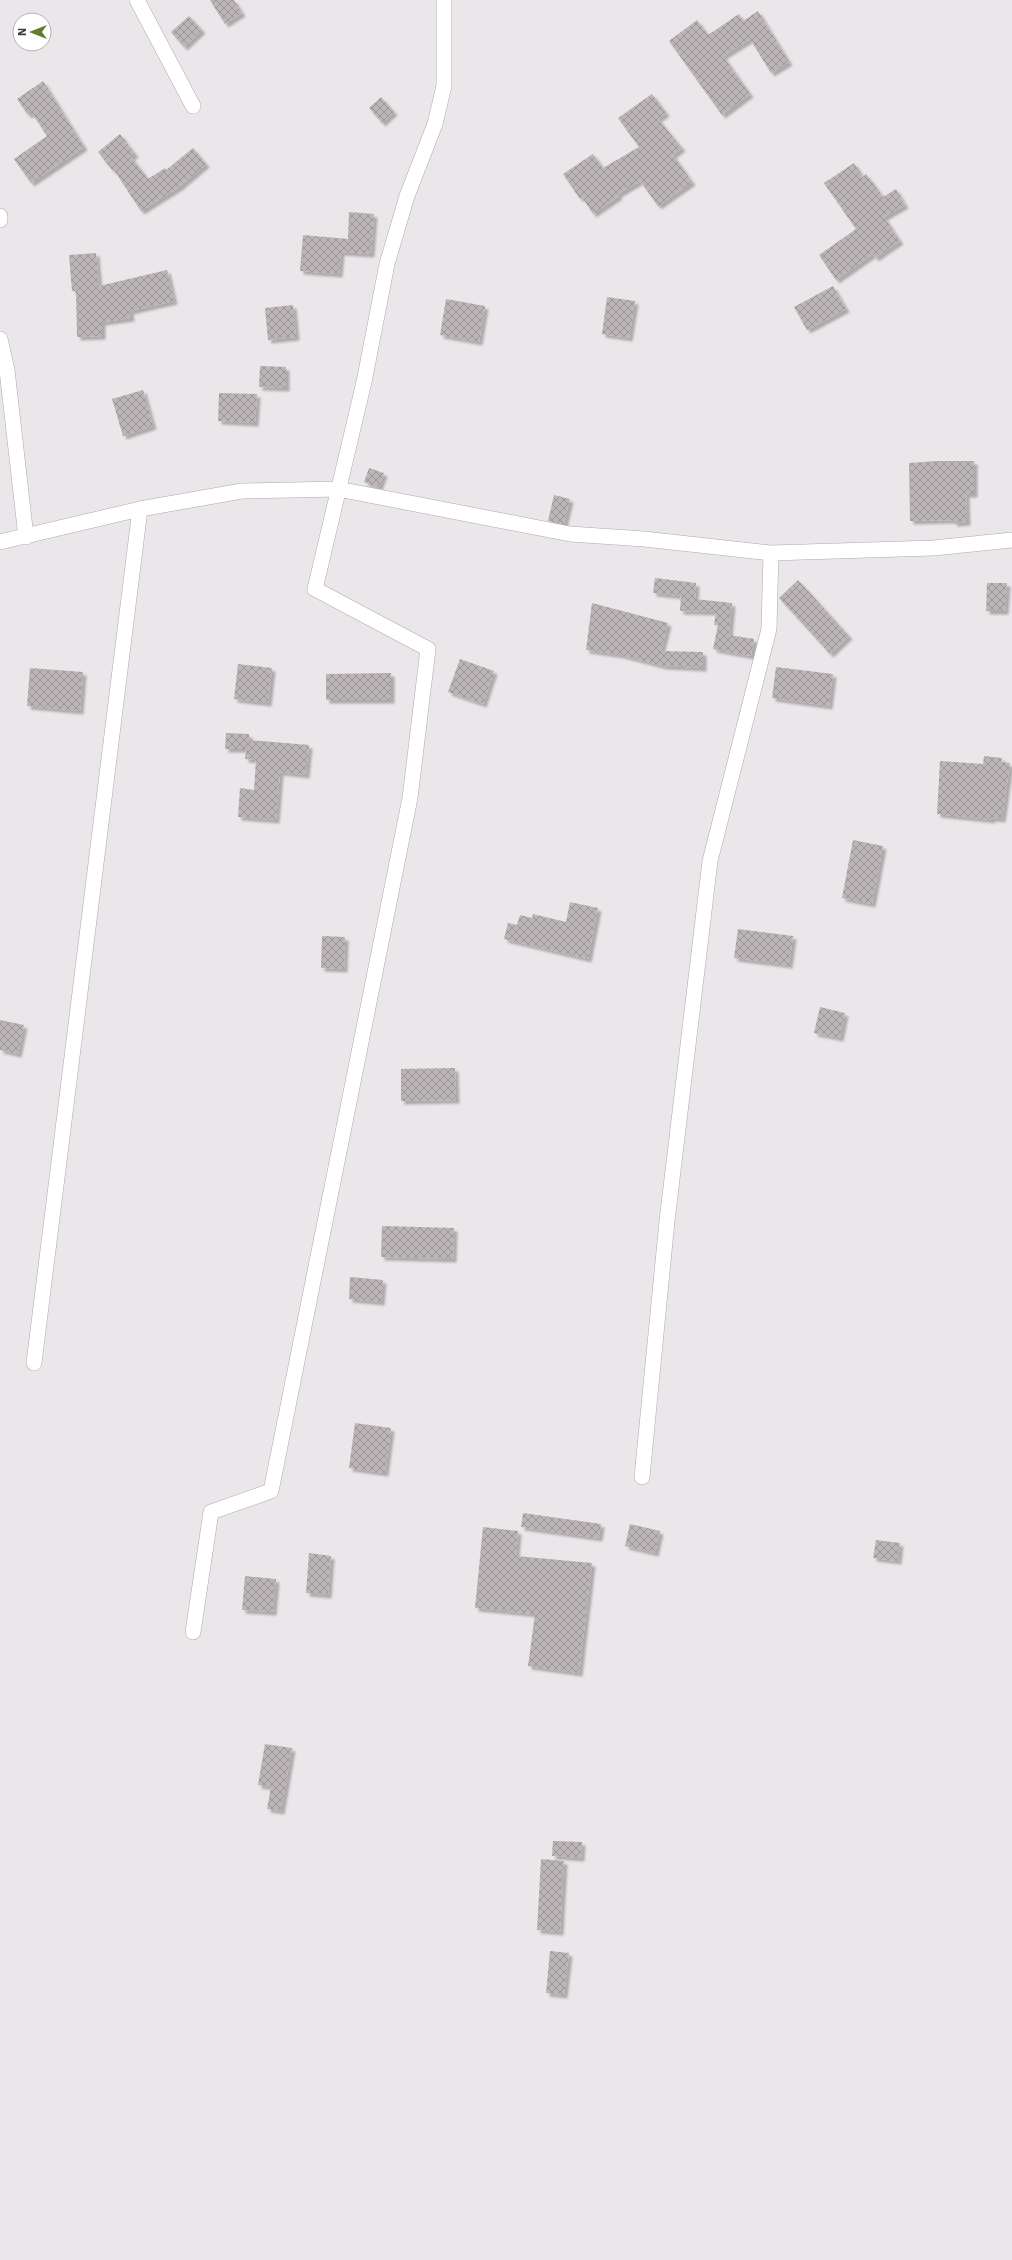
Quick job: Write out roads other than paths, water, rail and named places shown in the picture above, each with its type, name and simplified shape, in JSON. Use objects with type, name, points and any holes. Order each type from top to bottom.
[{"type":"street","points":[[137,0],[193,106]]},
{"type":"street","points":[[193,1632],[211,1512],[271,1491],[410,798],[428,649],[315,588],[364,382],[387,264],[408,196],[435,124],[444,86],[444,0]]},
{"type":"street","points":[[0,339],[6,370],[26,537]]},
{"type":"street","points":[[0,542],[140,509],[242,491],[338,489],[570,534],[644,539],[771,553],[934,548],[1012,540]]},
{"type":"street","points":[[34,1363],[140,509]]},
{"type":"street","points":[[642,1477],[666,1221],[710,861],[769,629],[771,553]]}]
